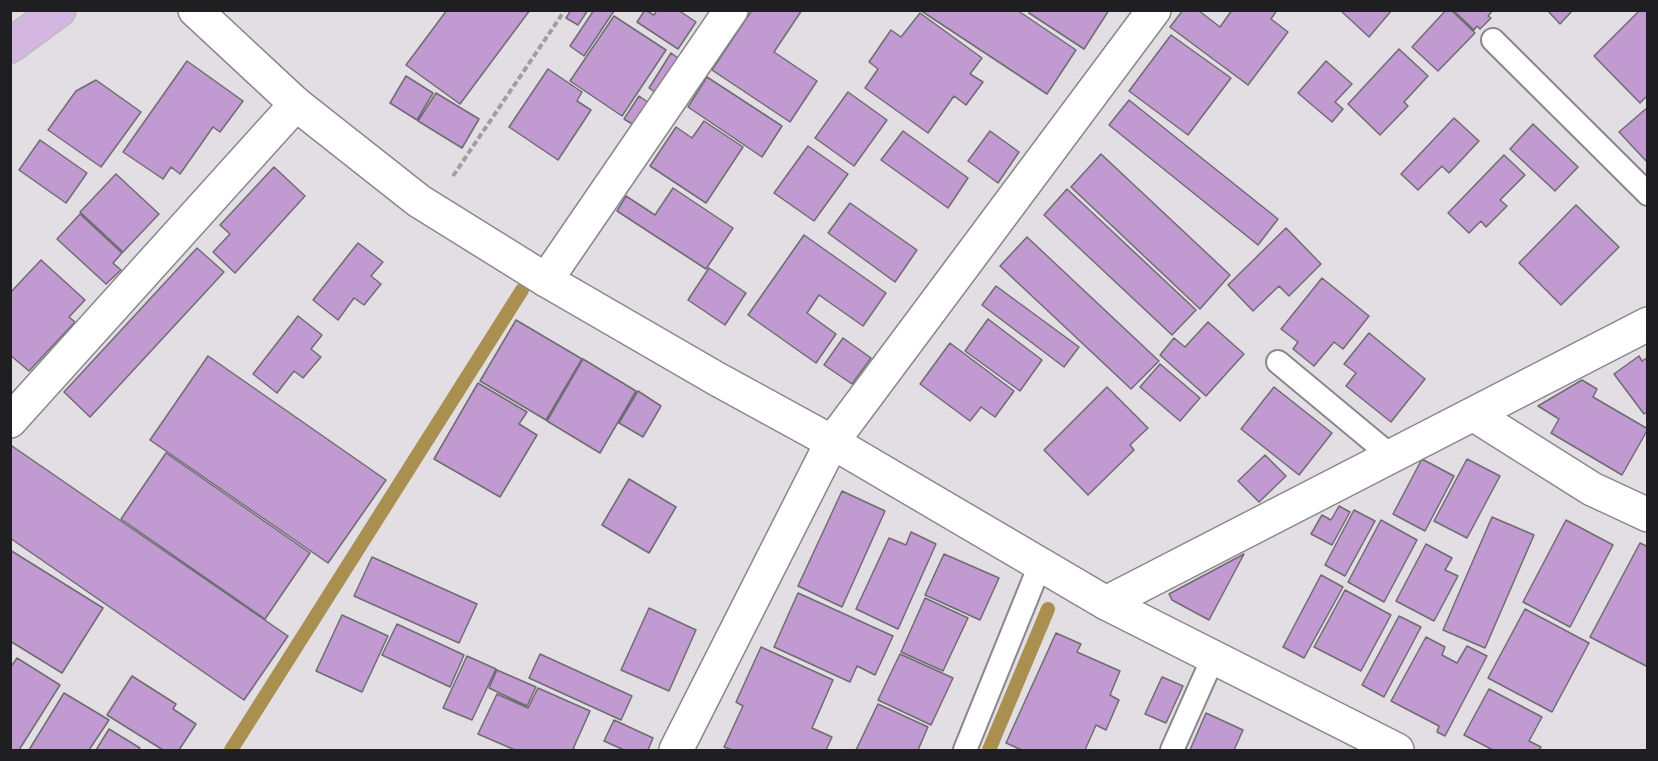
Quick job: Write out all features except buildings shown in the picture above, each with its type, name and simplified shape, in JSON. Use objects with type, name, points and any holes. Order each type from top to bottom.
[{"type":"main road","points":[[10,46],[59,10]]},
{"type":"street","points":[[195,10],[296,104],[418,201],[546,280],[717,379],[832,441],[1106,603],[1397,750]]},
{"type":"street","points":[[546,280],[731,10]]},
{"type":"street","points":[[676,750],[832,441],[1154,10]]},
{"type":"street","points":[[10,422],[296,104]]},
{"type":"street","points":[[1106,603],[1647,324]]},
{"type":"street","points":[[1473,414],[1592,489],[1647,515]]},
{"type":"lane","points":[[1493,40],[1647,194]]},
{"type":"lane","points":[[1278,362],[1391,456]]},
{"type":"lane","points":[[965,750],[1040,565]]},
{"type":"lane","points":[[1172,750],[1213,658]]},
{"type":"path","points":[[431,209],[565,10]]},
{"type":"waterway","points":[[231,750],[522,290]]},
{"type":"waterway","points":[[989,750],[1048,609]]}]
